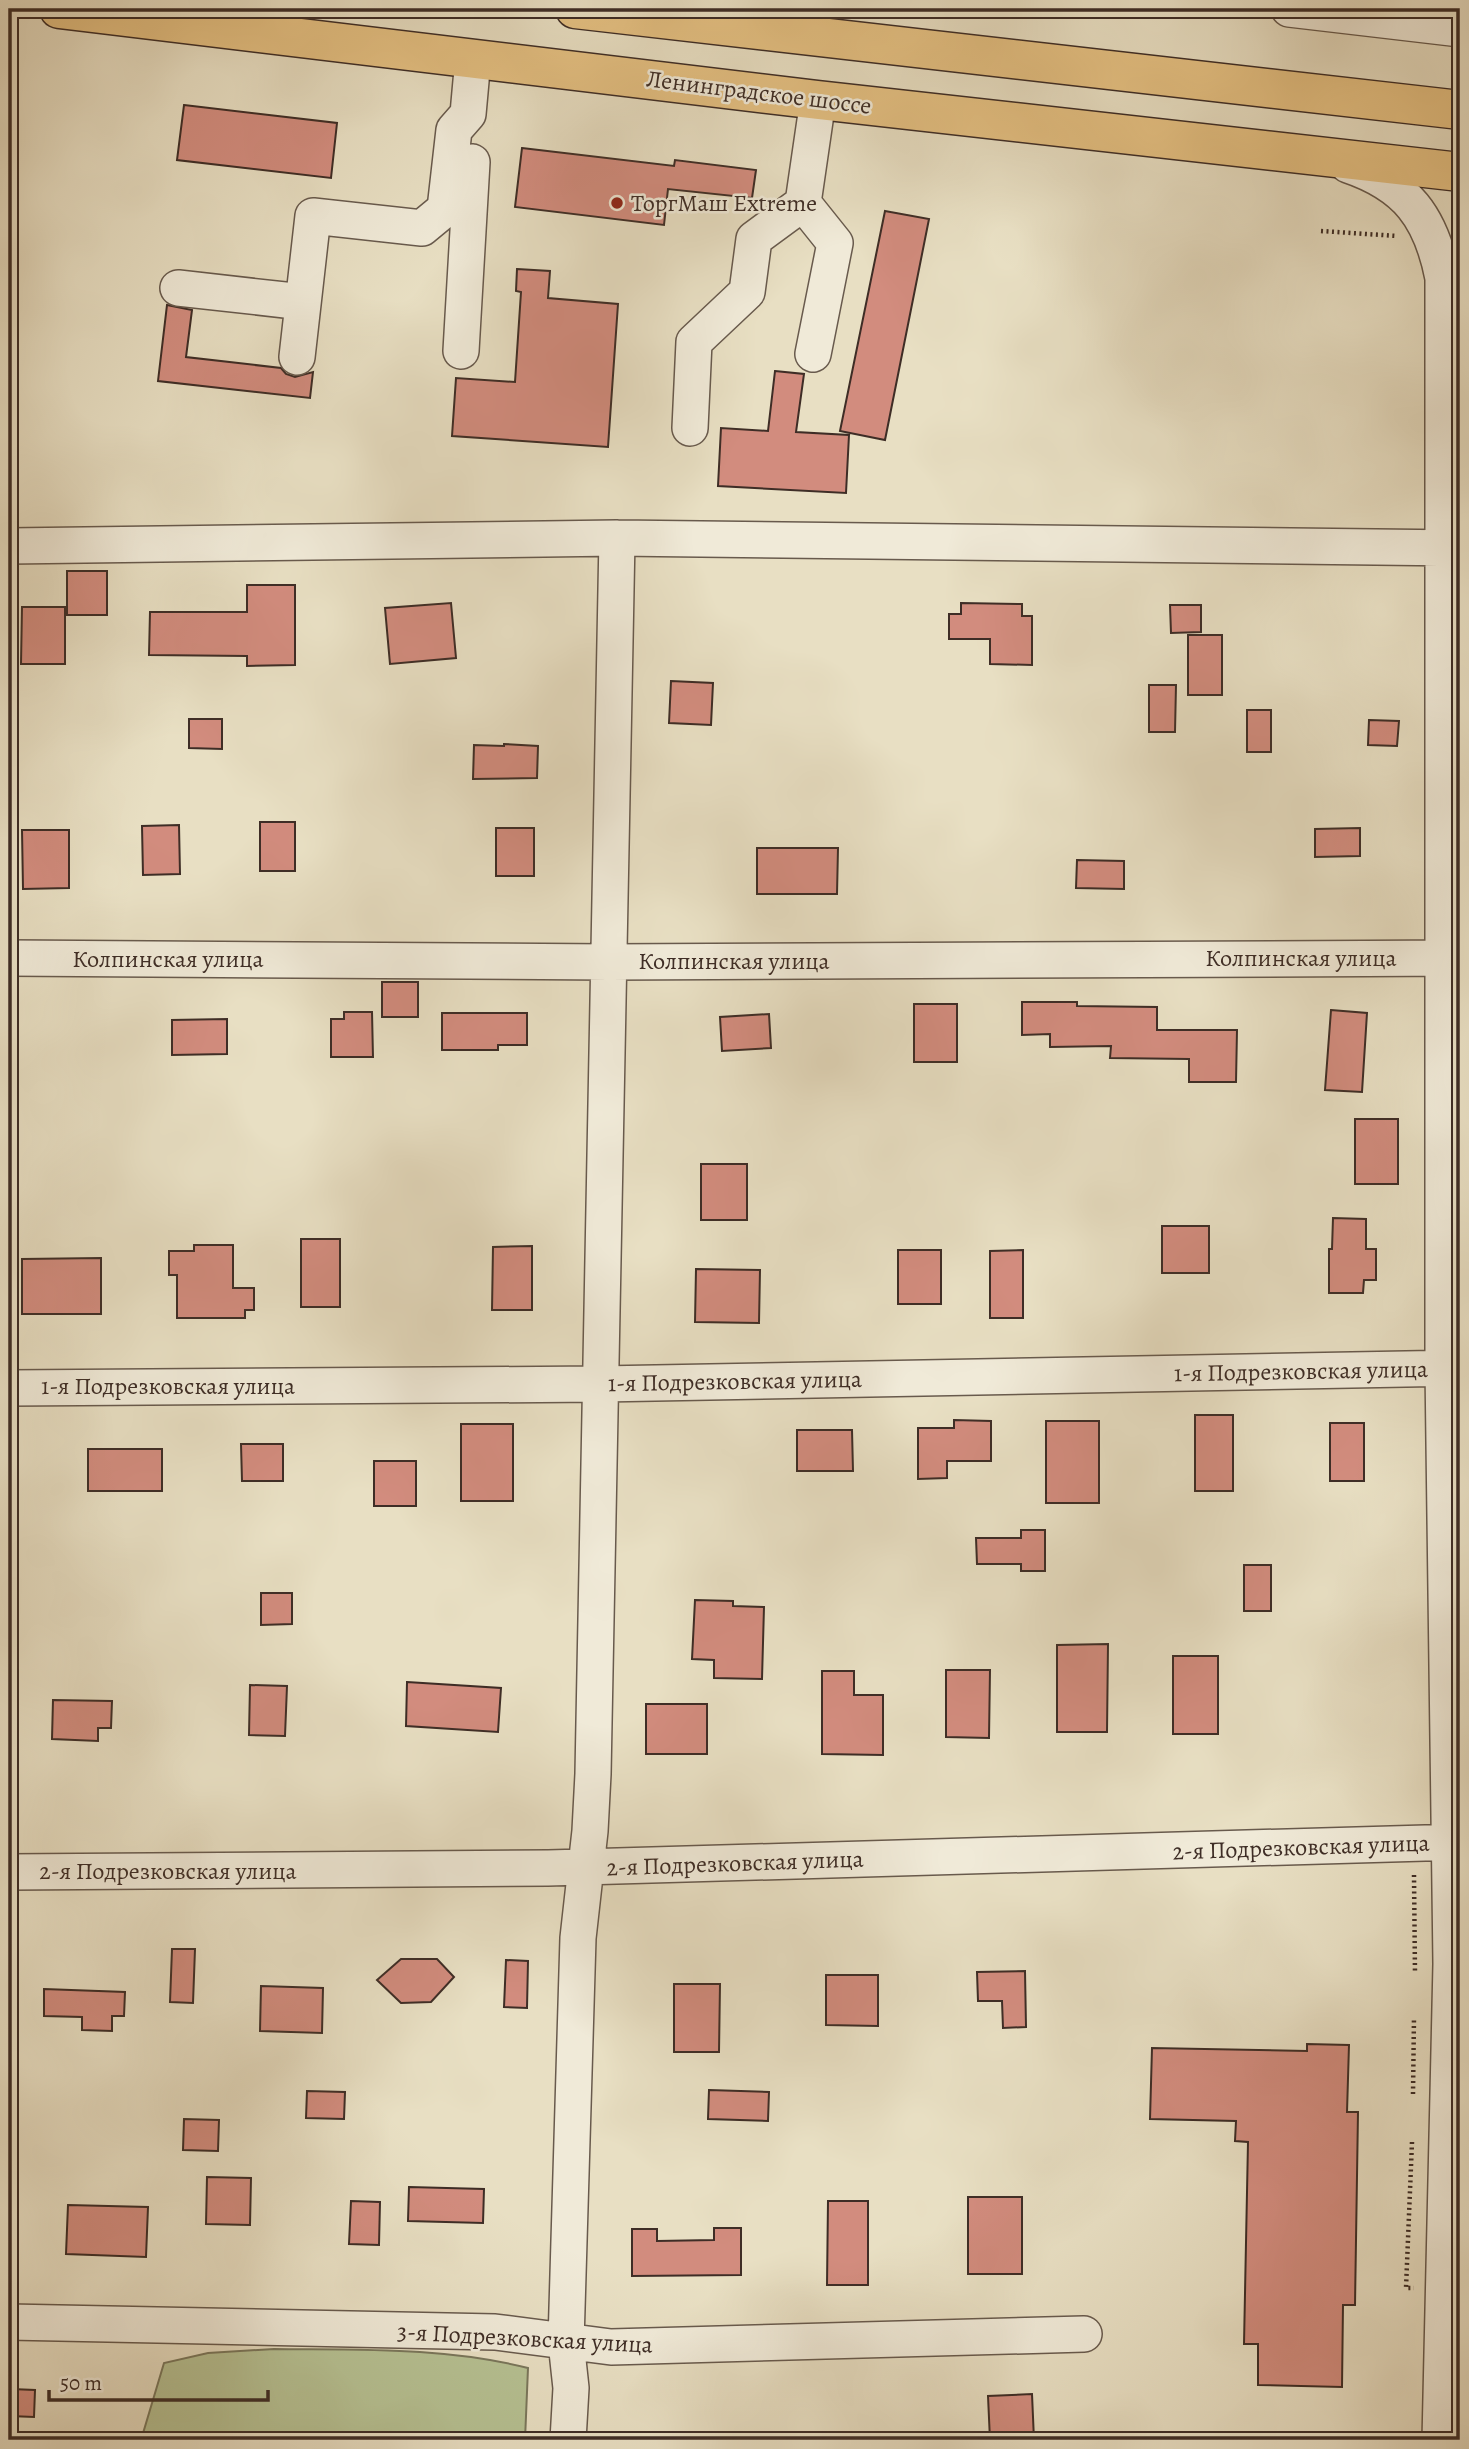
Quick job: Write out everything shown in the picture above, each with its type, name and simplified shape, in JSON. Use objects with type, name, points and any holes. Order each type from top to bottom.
[{"type":"highway","name":"Ленинградское шоссе","points":[[59,9],[818,100],[1460,172]]},
{"type":"highway","points":[[575,9],[1460,110]]},
{"type":"street","points":[[1289,9],[1460,29]]},
{"type":"street","points":[[461,351],[474,132],[468,114],[473,59]]},
{"type":"street","points":[[690,428],[694,342],[747,292],[754,239],[803,203],[818,100]]},
{"type":"street","points":[[297,356],[313,215],[422,228],[445,209],[454,130],[468,114]]},
{"type":"street","points":[[1322,156],[1369,172],[1390,183],[1447,238],[1443,278],[1451,376],[1455,1843],[1451,1964],[1454,2128],[1440,2440]]},
{"type":"street","points":[[803,203],[835,243],[813,354]]},
{"type":"street","points":[[178,288],[303,302]]},
{"type":"street","points":[[9,546],[617,538],[1451,548]]},
{"type":"street","points":[[568,2440],[571,2388],[566,2343],[578,1938],[590,1831],[593,1774],[617,538]]},
{"type":"street","name":"Колпинская улица","points":[[9,958],[608,962],[1452,958]]},
{"type":"street","name":"1-я Подрезковская улица","points":[[9,1388],[601,1384],[1452,1368]]},
{"type":"street","name":"2-я Подрезковская улица","points":[[9,1872],[585,1867],[1455,1843]]},
{"type":"street","name":"3-я Подрезковская улица","points":[[9,2322],[495,2332],[611,2347],[1084,2334]]},
{"type":"path","points":[[1321,230],[1447,238]]},
{"type":"path","points":[[1415,1864],[1415,1974]]},
{"type":"path","points":[[1413,2098],[1414,2017]]},
{"type":"path","points":[[1406,2288],[1412,2142]]},
{"type":"green space","points":[[274,2349],[434,2353],[528,2368],[525,2440],[141,2440],[164,2363],[208,2353]]},
{"type":"building","points":[[184,105],[337,123],[331,178],[177,160]]},
{"type":"building","points":[[522,148],[674,166],[675,160],[756,170],[752,198],[668,189],[664,225],[515,207]]},
{"type":"building","points":[[885,211],[929,219],[885,440],[840,431]]},
{"type":"building","points":[[517,269],[550,271],[548,298],[618,304],[608,447],[452,436],[456,378],[515,382],[521,292],[516,291]]},
{"type":"building","points":[[167,305],[192,310],[186,357],[281,368],[286,374],[295,377],[313,372],[310,398],[158,381]]},
{"type":"building","points":[[775,371],[804,374],[796,432],[849,435],[846,493],[718,486],[721,428],[768,431]]},
{"type":"building","points":[[67,571],[107,571],[107,615],[67,615]]},
{"type":"building","points":[[247,585],[295,585],[295,665],[247,666],[247,656],[149,655],[150,612],[247,612]]},
{"type":"building","points":[[451,603],[456,658],[390,664],[385,608]]},
{"type":"building","points":[[961,603],[1022,604],[1022,616],[1032,616],[1032,665],[990,664],[990,639],[949,639],[949,614],[961,614]]},
{"type":"building","points":[[1170,605],[1201,605],[1201,632],[1171,633]]},
{"type":"building","points":[[22,607],[65,607],[65,664],[21,664]]},
{"type":"building","points":[[1188,635],[1222,635],[1222,695],[1188,695]]},
{"type":"building","points":[[671,681],[713,683],[711,725],[669,723]]},
{"type":"building","points":[[1149,685],[1176,685],[1175,732],[1149,732]]},
{"type":"building","points":[[1247,710],[1271,710],[1271,752],[1247,752]]},
{"type":"building","points":[[189,719],[222,719],[222,749],[189,748]]},
{"type":"building","points":[[1369,720],[1399,721],[1397,746],[1368,745]]},
{"type":"building","points":[[474,745],[538,746],[537,778],[473,779]]},
{"type":"building","points":[[260,822],[295,822],[295,871],[260,871]]},
{"type":"building","points":[[179,825],[180,874],[143,875],[142,826]]},
{"type":"building","points":[[496,828],[534,828],[534,876],[496,876]]},
{"type":"building","points":[[1360,828],[1360,856],[1315,857],[1315,829]]},
{"type":"building","points":[[22,830],[69,830],[69,888],[23,889]]},
{"type":"building","points":[[757,848],[838,848],[837,894],[757,894]]},
{"type":"building","points":[[1077,860],[1124,861],[1124,889],[1076,888]]},
{"type":"building","points":[[382,982],[418,982],[418,1017],[382,1017]]},
{"type":"building","points":[[1022,1002],[1157,1007],[1157,1030],[1237,1030],[1236,1082],[1189,1082],[1189,1059],[1110,1058],[1111,1046],[1050,1047],[1050,1034],[1022,1035]]},
{"type":"building","points":[[914,1004],[957,1004],[957,1062],[914,1062]]},
{"type":"building","points":[[1331,1010],[1367,1013],[1362,1092],[1325,1090]]},
{"type":"building","points":[[344,1012],[372,1012],[373,1057],[331,1057],[331,1019],[344,1019]]},
{"type":"building","points":[[442,1013],[527,1013],[527,1045],[498,1045],[498,1050],[442,1050]]},
{"type":"building","points":[[769,1014],[771,1048],[722,1051],[720,1017]]},
{"type":"building","points":[[227,1019],[227,1054],[172,1055],[172,1020]]},
{"type":"building","points":[[1355,1119],[1398,1119],[1398,1184],[1355,1184]]},
{"type":"building","points":[[701,1164],[747,1164],[747,1220],[701,1220]]},
{"type":"building","points":[[1333,1218],[1366,1219],[1366,1249],[1376,1249],[1376,1280],[1364,1280],[1363,1293],[1329,1293],[1329,1249],[1332,1249]]},
{"type":"building","points":[[1162,1226],[1209,1226],[1209,1273],[1162,1273]]},
{"type":"building","points":[[301,1239],[340,1239],[340,1307],[301,1307]]},
{"type":"building","points":[[194,1245],[233,1245],[233,1288],[254,1288],[254,1310],[245,1310],[245,1318],[177,1318],[177,1275],[169,1275],[169,1251],[194,1251]]},
{"type":"building","points":[[532,1246],[532,1310],[492,1310],[493,1247]]},
{"type":"building","points":[[898,1250],[941,1250],[941,1304],[898,1304]]},
{"type":"building","points":[[1023,1250],[1023,1318],[990,1318],[990,1251]]},
{"type":"building","points":[[101,1258],[101,1314],[22,1314],[22,1259]]},
{"type":"building","points":[[696,1269],[760,1270],[759,1323],[695,1322]]},
{"type":"building","points":[[1195,1415],[1233,1415],[1233,1491],[1195,1491]]},
{"type":"building","points":[[954,1420],[991,1421],[991,1461],[947,1461],[947,1478],[918,1479],[918,1428],[954,1428]]},
{"type":"building","points":[[1046,1421],[1099,1421],[1099,1503],[1046,1503]]},
{"type":"building","points":[[1330,1423],[1364,1423],[1364,1481],[1330,1481]]},
{"type":"building","points":[[461,1424],[513,1424],[513,1501],[461,1501]]},
{"type":"building","points":[[797,1430],[852,1430],[853,1471],[797,1471]]},
{"type":"building","points":[[241,1444],[283,1444],[283,1481],[242,1481]]},
{"type":"building","points":[[88,1449],[162,1449],[162,1491],[88,1491]]},
{"type":"building","points":[[374,1461],[416,1461],[416,1506],[374,1506]]},
{"type":"building","points":[[1021,1530],[1045,1530],[1045,1571],[1021,1571],[1021,1564],[977,1564],[976,1538],[1021,1538]]},
{"type":"building","points":[[1244,1565],[1271,1565],[1271,1611],[1244,1611]]},
{"type":"building","points":[[261,1593],[292,1593],[292,1624],[261,1625]]},
{"type":"building","points":[[695,1600],[733,1601],[733,1606],[764,1607],[762,1679],[714,1678],[714,1660],[692,1659]]},
{"type":"building","points":[[1108,1644],[1107,1732],[1057,1732],[1057,1645]]},
{"type":"building","points":[[1173,1656],[1218,1656],[1218,1734],[1173,1734]]},
{"type":"building","points":[[946,1670],[990,1670],[989,1738],[946,1737]]},
{"type":"building","points":[[822,1671],[854,1671],[854,1695],[883,1695],[883,1755],[822,1754]]},
{"type":"building","points":[[407,1682],[501,1688],[498,1732],[406,1726]]},
{"type":"building","points":[[250,1685],[287,1686],[285,1736],[249,1735]]},
{"type":"building","points":[[53,1700],[112,1701],[111,1728],[98,1728],[98,1741],[52,1739]]},
{"type":"building","points":[[646,1704],[707,1704],[707,1754],[646,1754]]},
{"type":"building","points":[[172,1949],[195,1949],[193,2003],[170,2002]]},
{"type":"building","points":[[401,1959],[437,1959],[454,1977],[431,2002],[401,2003],[377,1980]]},
{"type":"building","points":[[506,1960],[528,1961],[527,2008],[504,2007]]},
{"type":"building","points":[[1025,1971],[1026,2027],[1003,2028],[1002,2001],[978,2001],[977,1972]]},
{"type":"building","points":[[826,1975],[878,1975],[878,2026],[826,2025]]},
{"type":"building","points":[[674,1984],[720,1984],[719,2052],[674,2052]]},
{"type":"building","points":[[261,1986],[323,1988],[322,2033],[260,2031]]},
{"type":"building","points":[[44,1989],[125,1992],[124,2016],[112,2016],[112,2031],[82,2030],[82,2017],[44,2016]]},
{"type":"building","points":[[1307,2044],[1349,2045],[1347,2112],[1358,2112],[1355,2305],[1343,2305],[1342,2387],[1258,2385],[1258,2344],[1244,2344],[1248,2142],[1235,2141],[1236,2121],[1150,2119],[1152,2048],[1307,2051]]},
{"type":"building","points":[[709,2090],[769,2092],[768,2121],[708,2119]]},
{"type":"building","points":[[307,2091],[345,2092],[344,2119],[306,2118]]},
{"type":"building","points":[[184,2119],[219,2120],[218,2151],[183,2150]]},
{"type":"building","points":[[207,2177],[251,2178],[250,2225],[206,2224]]},
{"type":"building","points":[[409,2187],[484,2189],[483,2223],[408,2221]]},
{"type":"building","points":[[968,2197],[1022,2197],[1022,2274],[968,2274]]},
{"type":"building","points":[[351,2201],[380,2202],[379,2245],[349,2244]]},
{"type":"building","points":[[828,2201],[868,2201],[868,2285],[827,2285]]},
{"type":"building","points":[[68,2205],[148,2207],[146,2257],[66,2254]]},
{"type":"building","points":[[714,2228],[741,2228],[741,2275],[632,2276],[632,2229],[657,2229],[657,2241],[714,2240]]},
{"type":"building","points":[[11,2389],[35,2390],[34,2417],[10,2416]]},
{"type":"building","points":[[1032,2394],[1034,2440],[990,2440],[988,2396]]},
{"type":"place","name":"ТоргМаш Extreme","points":[[617,203]]}]
